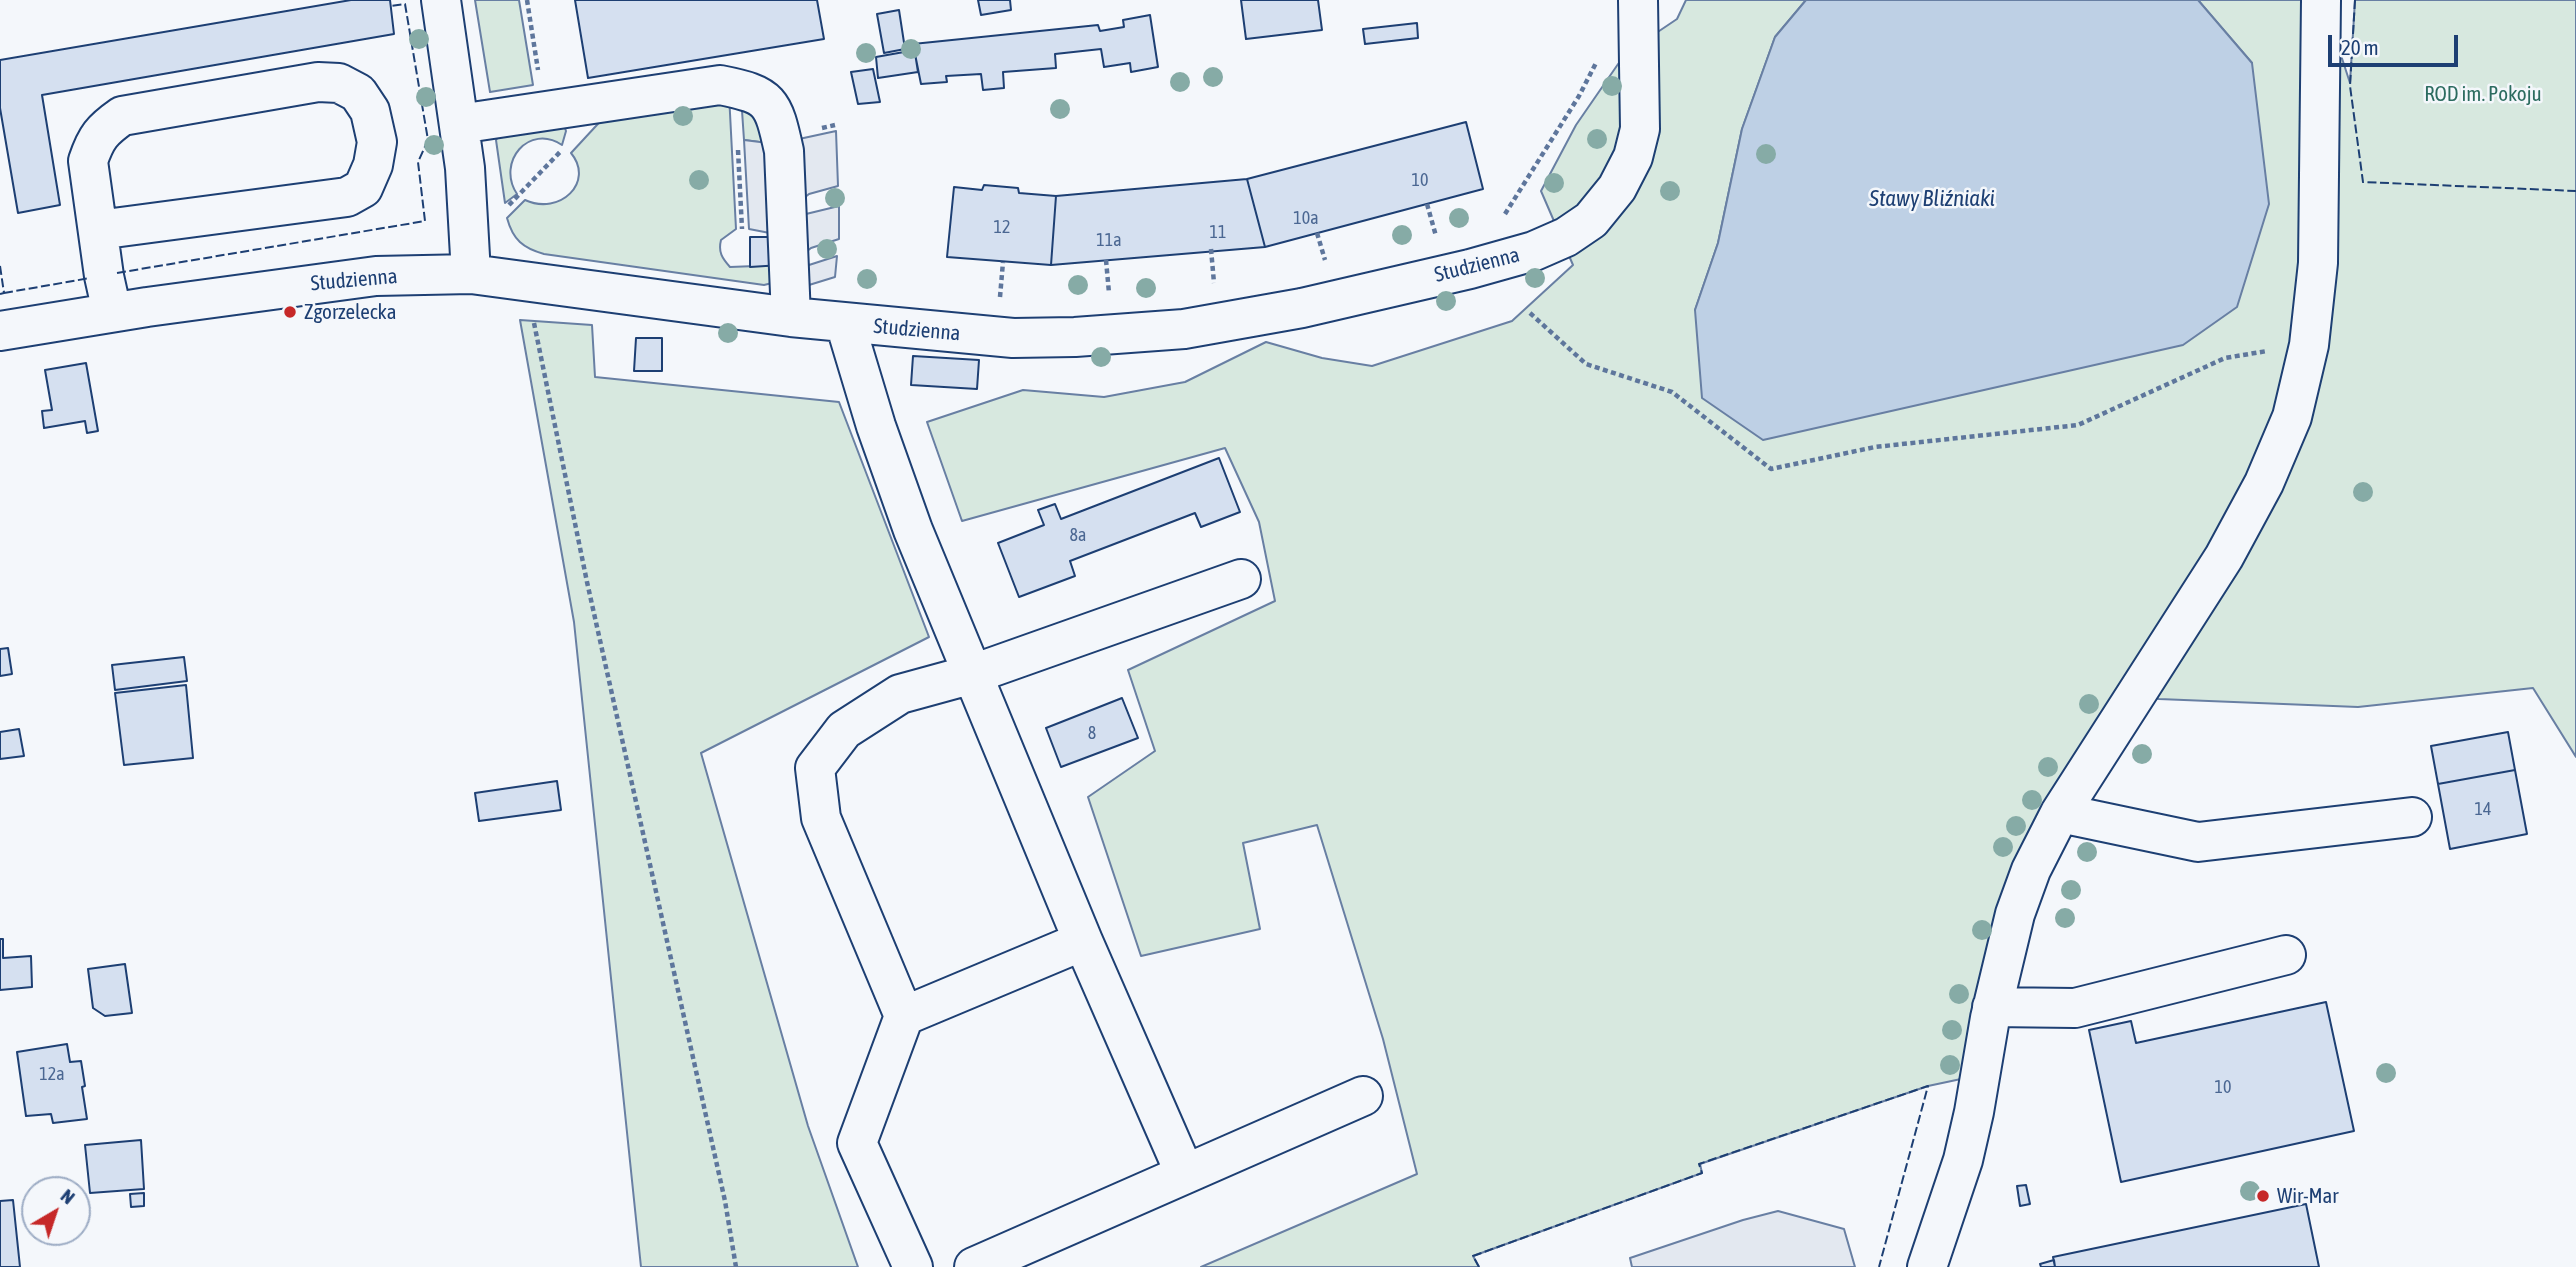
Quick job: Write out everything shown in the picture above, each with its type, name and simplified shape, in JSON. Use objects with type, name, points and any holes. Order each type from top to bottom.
[{"type":"street","points":[[441,0],[465,168],[471,275]]},
{"type":"street","name":"Studzienna","points":[[0,331],[112,312],[376,275],[471,275],[791,317],[1013,338],[1184,330],[1302,308],[1470,269],[1534,251],[1566,237],[1591,220],[1617,188],[1633,157],[1640,129],[1638,0]]},
{"type":"street","points":[[1927,1267],[1963,1160],[1992,1007],[2015,914],[2031,870],[2060,813],[2218,568],[2264,483],[2292,417],[2309,345],[2318,262],[2321,0]]},
{"type":"street","points":[[98,230],[347,197],[363,188],[373,165],[377,142],[370,111],[358,93],[339,83],[318,82],[122,116],[103,130],[89,161],[98,230],[104,276],[112,312]]},
{"type":"street","points":[[459,124],[720,85],[752,91],[769,103],[778,124],[784,150],[791,317]]},
{"type":"street","points":[[845,323],[876,426],[913,530],[1083,941],[1185,1174]]},
{"type":"street","points":[[913,1267],[857,1143],[904,1016],[821,818],[815,768],[844,730],[900,694],[973,674],[1241,579]]},
{"type":"street","points":[[2060,813],[2198,842],[2412,817]]},
{"type":"street","points":[[904,1016],[1083,941]]},
{"type":"street","points":[[1992,1007],[2075,1008],[2286,955]]},
{"type":"street","points":[[974,1267],[1363,1096]]},
{"type":"path","points":[[527,0],[540,78]]},
{"type":"path","points":[[1504,216],[1579,96],[1598,60]]},
{"type":"path","points":[[736,88],[742,232]]},
{"type":"path","points":[[1427,204],[1437,239]]},
{"type":"path","points":[[1211,249],[1214,291]]},
{"type":"path","points":[[1106,260],[1109,301]]},
{"type":"path","points":[[1000,302],[1003,262]]},
{"type":"path","points":[[526,281],[587,582],[725,1201],[736,1267]]},
{"type":"path","points":[[1530,313],[1587,364],[1672,392],[1771,469],[1875,447],[2078,425],[2225,358],[2309,345]]},
{"type":"green space","points":[[475,0],[519,0],[533,85],[490,92]]},
{"type":"green space","name":"ROD im. Pokoju","points":[[1686,0],[1806,0],[1775,37],[1742,129],[1718,243],[1695,310],[2252,63],[2198,0],[2323,0],[2350,83],[2355,0],[2576,0],[2576,757],[2533,688],[2358,707],[2159,699],[2120,691],[1961,1079],[1928,1086],[1700,1164],[1702,1173],[1473,1256],[1479,1267],[1201,1267],[1417,1174],[1383,1039],[1317,825],[1243,843],[1260,929],[1141,956],[1088,797],[1155,751],[1128,670],[1275,601],[1259,522],[1225,448],[962,521],[927,422],[1023,390],[1104,397],[1185,382],[1266,342],[1322,358],[1372,366],[1512,321],[1573,265],[1541,191],[1576,125],[1625,54],[1677,19]]},
{"type":"green space","points":[[729,94],[736,229],[721,240],[720,251],[730,267],[781,265],[772,283],[764,285],[544,254],[525,246],[512,232],[507,218],[525,200],[538,204],[550,203],[561,200],[570,193],[579,175],[571,153],[608,113]]},
{"type":"green space","points":[[741,96],[775,144],[744,140]]},
{"type":"green space","points":[[562,120],[566,131],[562,145],[550,139],[538,139],[519,149],[511,170],[517,194],[505,203],[496,140],[499,136]]},
{"type":"green space","points":[[520,320],[592,325],[595,377],[839,402],[929,637],[701,753],[808,1126],[858,1267],[641,1267],[574,622]]},
{"type":"shaded area","points":[[836,131],[838,186],[809,194],[804,198],[806,214],[839,206],[839,239],[806,252],[809,265],[837,256],[835,277],[806,288],[780,235],[749,229],[744,140],[776,144]]},
{"type":"shaded area","points":[[1778,1211],[1844,1229],[1855,1267],[1632,1267],[1630,1258]]},
{"type":"water","name":"Stawy Bliźniaki","points":[[1806,0],[2198,0],[2252,63],[2269,204],[2237,307],[2183,345],[1763,440],[1702,398],[1695,310],[1718,243],[1742,129],[1775,37]]},
{"type":"building","points":[[351,0],[390,0],[394,34],[42,95],[60,205],[18,213],[0,108],[0,60]]},
{"type":"building","points":[[575,0],[817,0],[824,39],[588,78]]},
{"type":"building","points":[[978,0],[1010,0],[1011,10],[981,15]]},
{"type":"building","points":[[1241,0],[1318,0],[1322,30],[1246,39]]},
{"type":"building","points":[[899,10],[905,49],[884,53],[877,14]]},
{"type":"building","points":[[1150,15],[1158,67],[1131,72],[1130,63],[1104,67],[1101,49],[1055,54],[1056,68],[1003,72],[1004,88],[983,90],[981,74],[946,76],[947,82],[921,84],[913,44],[1098,25],[1100,31],[1124,27],[1123,20]]},
{"type":"building","points":[[1417,23],[1418,38],[1365,44],[1363,29]]},
{"type":"building","points":[[904,52],[915,53],[918,72],[878,78],[876,57]]},
{"type":"building","points":[[873,69],[880,102],[858,104],[851,72]]},
{"type":"building","points":[[1466,122],[1483,189],[1265,247],[1247,179]]},
{"type":"building","points":[[1247,179],[1265,247],[1051,265],[1056,196]]},
{"type":"building","points":[[984,185],[1018,188],[1019,193],[1056,196],[1051,265],[947,257],[954,187],[982,190]]},
{"type":"building","points":[[750,237],[780,237],[781,265],[750,267]]},
{"type":"building","points":[[636,338],[662,338],[662,371],[634,371]]},
{"type":"building","points":[[913,356],[979,360],[977,389],[911,385]]},
{"type":"building","points":[[86,363],[98,431],[87,433],[85,421],[44,428],[42,411],[52,410],[45,370]]},
{"type":"building","points":[[1219,458],[1240,512],[1201,527],[1195,513],[1070,561],[1075,576],[1019,597],[998,543],[1044,525],[1038,510],[1055,504],[1061,519]]},
{"type":"building","points":[[8,648],[12,674],[0,676],[0,649]]},
{"type":"building","points":[[184,657],[187,681],[115,690],[112,665]]},
{"type":"building","points":[[186,685],[193,758],[124,765],[115,693]]},
{"type":"building","points":[[1122,698],[1138,738],[1061,767],[1046,728]]},
{"type":"building","points":[[19,729],[24,756],[0,759],[0,732]]},
{"type":"building","points":[[2508,732],[2515,770],[2438,784],[2431,746]]},
{"type":"building","points":[[2515,770],[2527,834],[2450,849],[2438,784]]},
{"type":"building","points":[[557,781],[561,810],[479,821],[475,793]]},
{"type":"building","points":[[0,939],[3,939],[3,958],[31,956],[32,987],[0,990]]},
{"type":"building","points":[[125,964],[132,1013],[105,1016],[93,1008],[88,969]]},
{"type":"building","points":[[2326,1002],[2354,1131],[2121,1182],[2089,1030],[2131,1021],[2136,1043]]},
{"type":"building","points":[[67,1044],[70,1062],[81,1061],[87,1119],[53,1123],[51,1114],[26,1116],[17,1052]]},
{"type":"building","points":[[141,1140],[144,1189],[91,1193],[91,1176],[88,1176],[85,1145]]},
{"type":"building","points":[[2026,1185],[2030,1204],[2020,1206],[2017,1186]]},
{"type":"building","points":[[144,1193],[144,1206],[131,1207],[130,1194]]},
{"type":"building","points":[[13,1200],[20,1267],[0,1267],[0,1201]]},
{"type":"building","points":[[2306,1204],[2319,1267],[2055,1267],[2053,1257]]},
{"type":"building","points":[[2054,1260],[2055,1267],[2041,1267],[2040,1264]]},
{"type":"fence","points":[[2355,0],[2350,86],[2363,182],[2576,191]]},
{"type":"fence","points":[[117,273],[425,221],[418,162],[428,140],[405,4],[390,6]]},
{"type":"fence","points":[[0,266],[4,293],[0,294]]},
{"type":"fence","points":[[4,293],[90,278]]},
{"type":"fence","points":[[1479,1267],[1473,1256],[1702,1173],[1699,1164],[1928,1086],[1879,1267]]},
{"type":"place","name":"Zgorzelecka","points":[[290,312]]},
{"type":"place","name":"Wir-Mar","points":[[2263,1196]]}]
